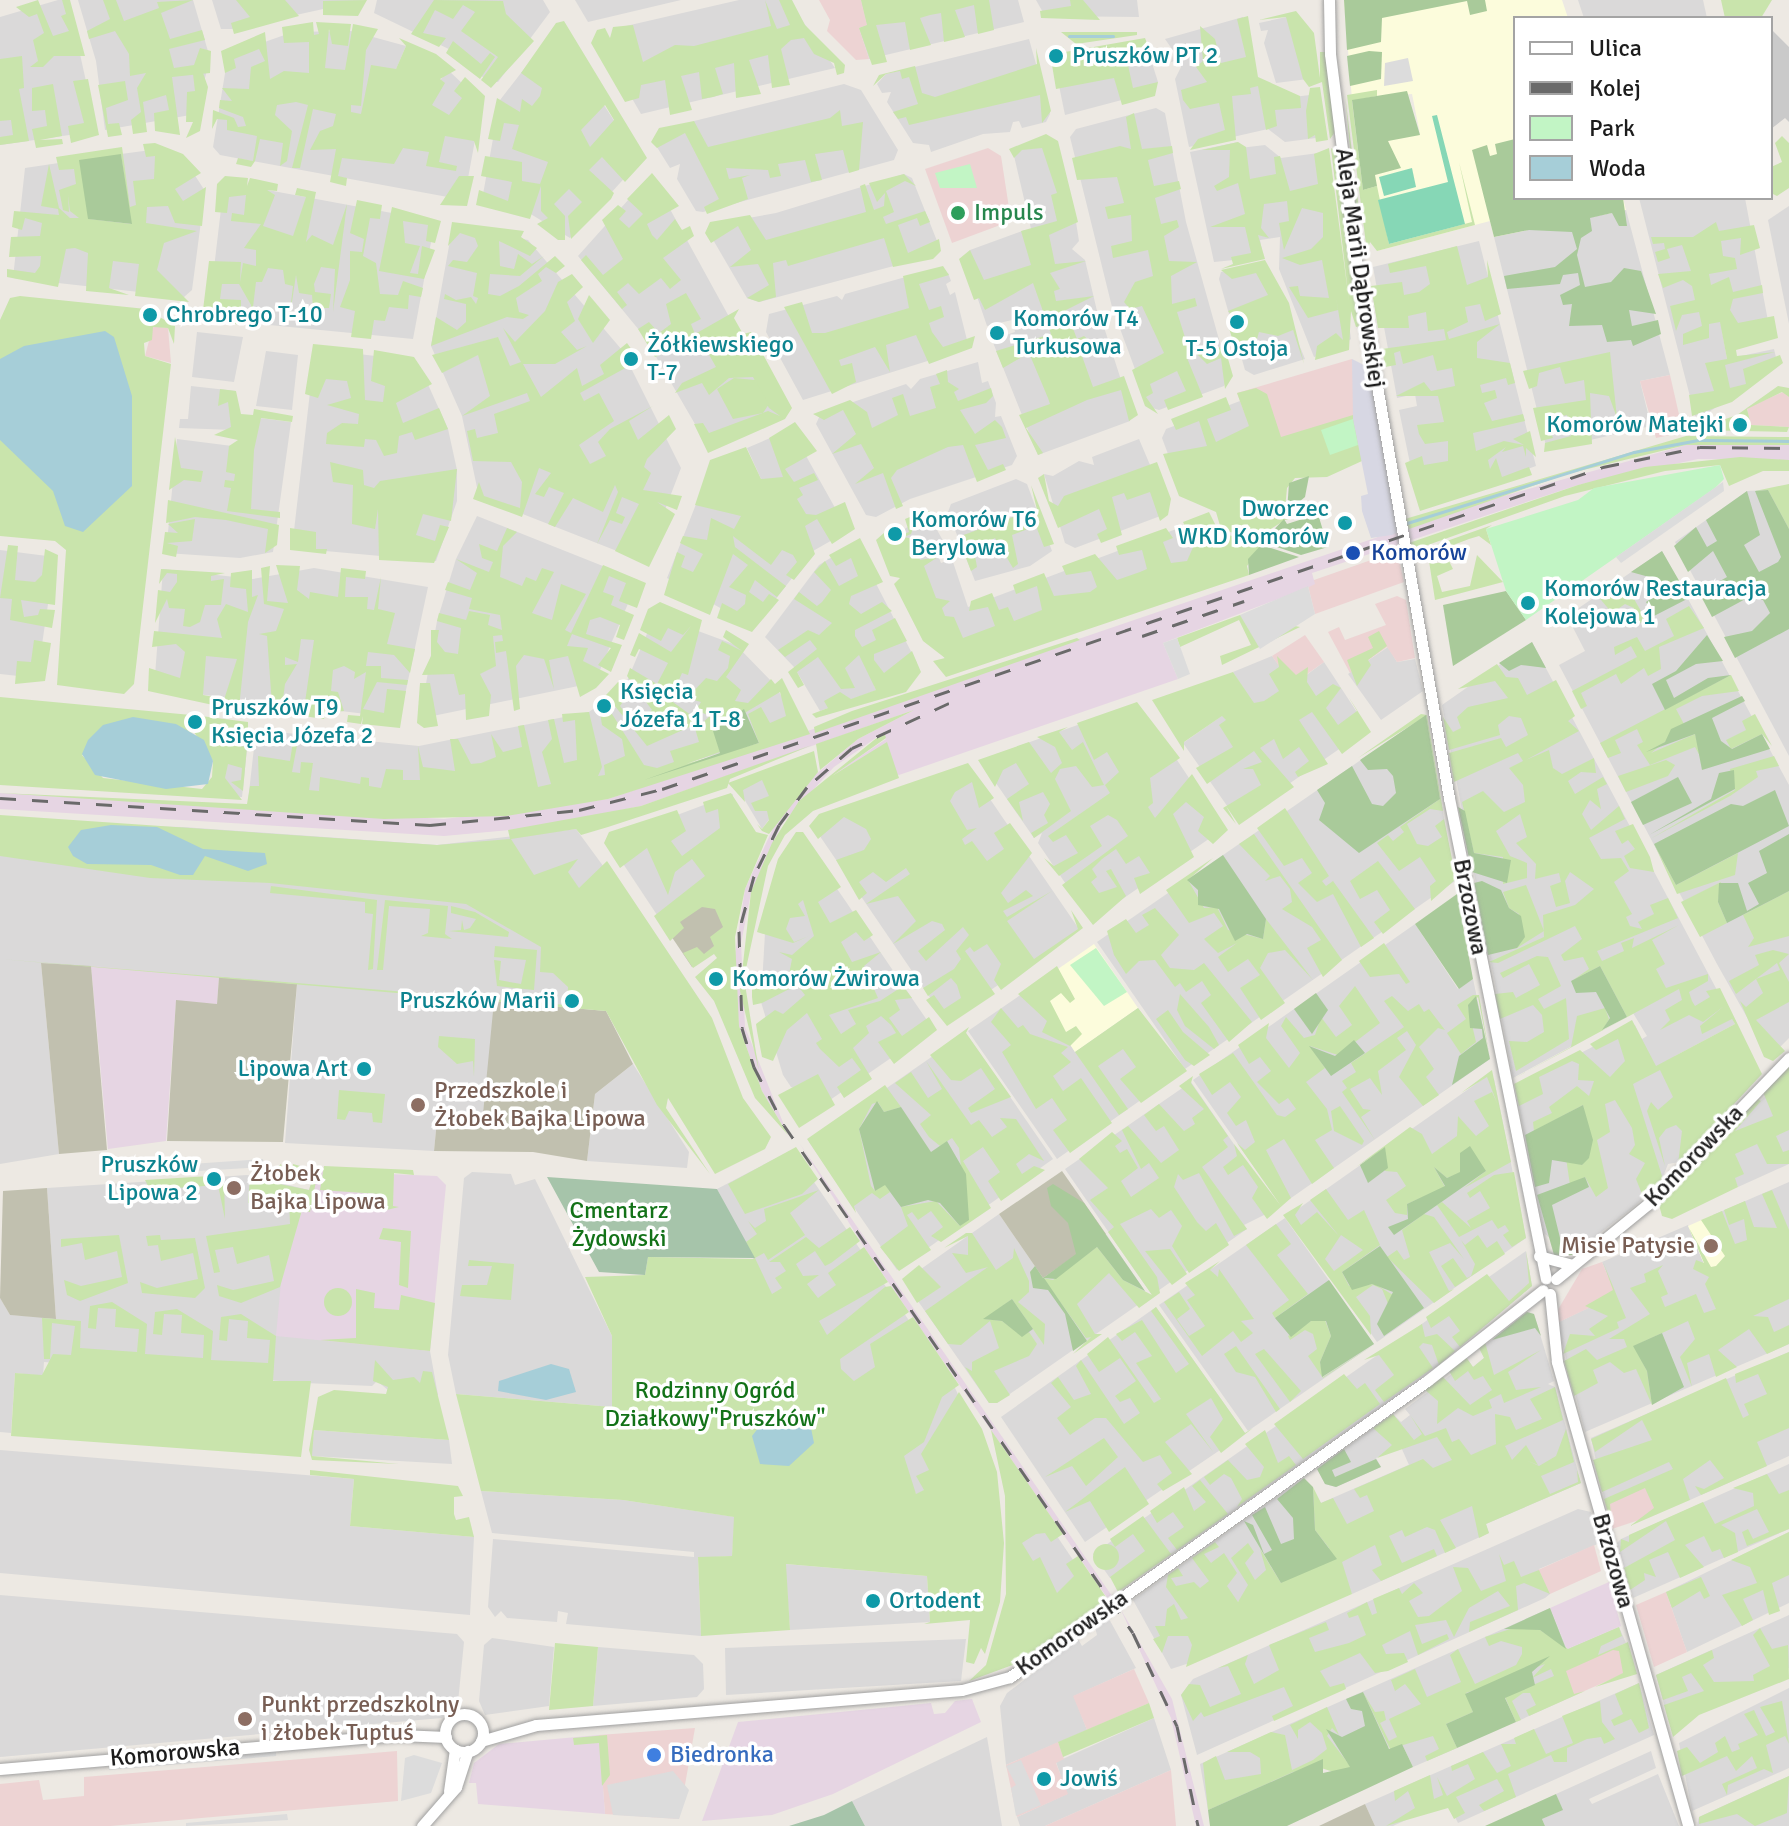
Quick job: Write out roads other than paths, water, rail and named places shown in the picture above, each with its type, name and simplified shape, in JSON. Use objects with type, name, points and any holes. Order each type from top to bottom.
[{"type":"street","name":"Aleja Marii Dąbrowskiej","points":[[1329,0],[1330,54],[1359,283],[1403,534]]},
{"type":"street","name":"Brzozowa","points":[[1403,534],[1539,1256],[1549,1285],[1557,1362],[1688,1826]]},
{"type":"street","name":"Komorowska","points":[[481,1726],[507,1730],[962,1690],[1010,1677],[1427,1381],[1549,1285],[1647,1205],[1789,1058]]},
{"type":"street","points":[[1539,1256],[1572,1265]]},
{"type":"street","points":[[422,1826],[449,1791],[461,1750],[481,1741],[481,1726],[472,1716],[459,1715],[448,1723],[446,1737],[461,1750]]},
{"type":"street","name":"Komorowska","points":[[481,1741],[507,1730]]},
{"type":"street","name":"Komorowska","points":[[0,1769],[423,1733],[446,1737]]},
{"type":"water","points":[[105,331],[114,337],[132,396],[132,486],[83,532],[65,526],[53,491],[0,440],[0,359],[24,346]]},
{"type":"water","points":[[133,717],[176,724],[204,740],[213,761],[208,784],[166,789],[95,775],[82,754],[88,740],[103,725]]},
{"type":"water","points":[[111,825],[157,827],[203,849],[265,853],[267,864],[248,871],[205,856],[193,875],[180,875],[151,865],[87,864],[73,856],[68,847],[81,830]]},
{"type":"water","points":[[551,1364],[569,1369],[576,1392],[546,1400],[498,1391],[499,1381]]},
{"type":"water","points":[[784,1414],[809,1418],[814,1443],[789,1466],[760,1464],[752,1436],[763,1422]]},
{"type":"waterway","points":[[1069,36],[1113,36]]},
{"type":"waterway","points":[[1407,523],[1634,452],[1698,440],[1789,441]]},
{"type":"railway","points":[[0,798],[430,825],[579,810],[662,789],[1603,467],[1700,447],[1789,448]]},
{"type":"railway","points":[[1142,636],[1244,601]]},
{"type":"railway","points":[[949,703],[852,748],[807,787],[779,825],[754,876],[739,931],[742,1028],[754,1067],[784,1125],[1133,1633],[1177,1726],[1198,1826]]},
{"type":"place","name":"Pruszków PT 2","points":[[1056,56]]},
{"type":"place","name":"Impuls","points":[[958,213]]},
{"type":"place","name":"Chrobrego T-10","points":[[150,315]]},
{"type":"place","name":"T-5 Ostoja","points":[[1237,322]]},
{"type":"place","name":"Komorów T4 Turkusowa","points":[[997,333]]},
{"type":"place","name":"Żółkiewskiego T-7","points":[[631,359]]},
{"type":"place","name":"Komorów Matejki","points":[[1740,425]]},
{"type":"place","name":"Dworzec WKD Komorów","points":[[1345,523]]},
{"type":"place","name":"Komorów T6 Berylowa","points":[[895,534]]},
{"type":"place","name":"Komorów","points":[[1353,553]]},
{"type":"place","name":"Komorów Restauracja Kolejowa 1","points":[[1528,603]]},
{"type":"place","name":"Księcia Józefa 1 T-8","points":[[604,706]]},
{"type":"place","name":"Pruszków T9 Księcia Józefa 2","points":[[195,722]]},
{"type":"place","name":"Komorów Żwirowa","points":[[716,979]]},
{"type":"place","name":"Pruszków Marii","points":[[572,1001]]},
{"type":"place","name":"Lipowa Art","points":[[364,1069]]},
{"type":"place","name":"Przedszkole i Żłobek Bajka Lipowa","points":[[418,1105]]},
{"type":"place","name":"Pruszków Lipowa 2","points":[[214,1179]]},
{"type":"place","name":"Żłobek Bajka Lipowa","points":[[234,1188]]},
{"type":"place","name":"Misie Patysie","points":[[1711,1246]]},
{"type":"place","name":"Ortodent","points":[[873,1601]]},
{"type":"place","name":"Punkt przedszkolny i żłobek Tuptuś","points":[[245,1719]]},
{"type":"place","name":"Biedronka","points":[[654,1755]]},
{"type":"place","name":"Jowiś","points":[[1044,1779]]},
{"type":"park label","name":"Cmentarz Żydowski","points":[[619,1225]]},
{"type":"park label","name":"Rodzinny Ogród Działkowy\"Pruszków\"","points":[[715,1405]]}]
